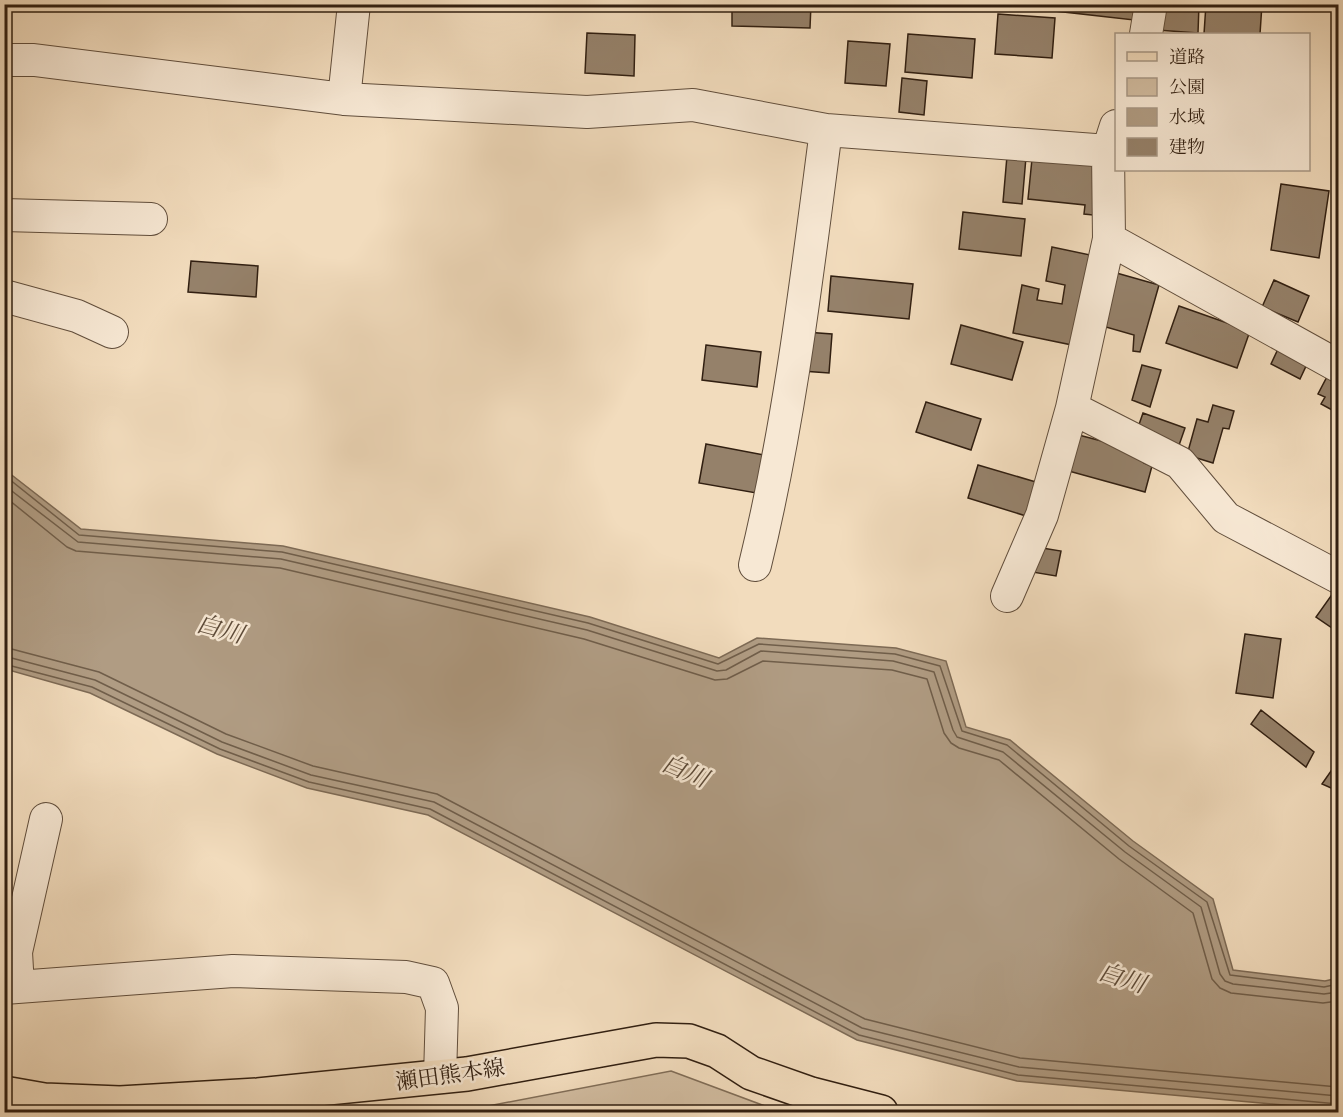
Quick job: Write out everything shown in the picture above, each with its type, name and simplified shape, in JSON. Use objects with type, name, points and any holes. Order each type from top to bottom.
[{"type":"main road","name":"瀬田熊本線","points":[[4,1093],[44,1100],[120,1103],[258,1095],[478,1072],[656,1040],[689,1041],[717,1051],[751,1073],[811,1094],[880,1113]]},
{"type":"street","points":[[344,99],[354,4]]},
{"type":"street","points":[[1146,33],[1151,4]]},
{"type":"street","points":[[4,60],[34,60],[344,99],[587,112],[693,105],[826,130],[1112,139],[1109,239],[1072,408],[1042,515],[1007,596]]},
{"type":"street","points":[[755,565],[779,453],[804,297],[826,130]]},
{"type":"street","points":[[4,215],[151,219]]},
{"type":"street","points":[[1109,239],[1338,366]]},
{"type":"street","points":[[4,296],[77,316],[112,332]]},
{"type":"street","points":[[1072,408],[1180,463],[1226,518],[1338,577]]},
{"type":"street","points":[[46,819],[16,952],[11,987],[233,971],[406,977],[433,983],[442,1008],[440,1077]]},
{"type":"green space","points":[[671,1071],[781,1112],[457,1112]]},
{"type":"water","name":"白川","points":[[4,469],[81,529],[283,546],[590,617],[719,658],[757,638],[896,648],[946,661],[966,727],[1010,740],[1133,841],[1213,899],[1233,970],[1325,981],[1338,978],[1338,1110],[1017,1081],[857,1040],[428,815],[307,788],[217,754],[90,693],[5,669]]},
{"type":"building","points":[[732,4],[811,4],[810,28],[732,26]]},
{"type":"building","points":[[1056,4],[1135,4],[1134,20],[1055,11]]},
{"type":"building","points":[[1159,4],[1199,4],[1198,33],[1157,30]]},
{"type":"building","points":[[1206,4],[1262,4],[1260,33],[1204,33]]},
{"type":"building","points":[[998,14],[1055,18],[1052,58],[995,54]]},
{"type":"building","points":[[587,33],[635,35],[634,76],[585,73]]},
{"type":"building","points":[[908,34],[975,39],[972,78],[905,72]]},
{"type":"building","points":[[848,41],[890,44],[886,86],[845,83]]},
{"type":"building","points":[[902,78],[927,81],[924,115],[899,112]]},
{"type":"building","points":[[1007,156],[1026,157],[1022,204],[1003,202]]},
{"type":"building","points":[[1032,159],[1098,166],[1093,215],[1084,214],[1085,205],[1028,199]]},
{"type":"building","points":[[1281,184],[1329,191],[1319,258],[1271,250]]},
{"type":"building","points":[[963,212],[1025,219],[1021,256],[959,249]]},
{"type":"building","points":[[1052,247],[1095,256],[1077,346],[1013,333],[1022,285],[1039,289],[1037,300],[1062,304],[1065,285],[1046,281]]},
{"type":"building","points":[[191,261],[258,266],[256,297],[188,292]]},
{"type":"building","points":[[1113,272],[1159,285],[1140,352],[1133,351],[1134,335],[1099,325]]},
{"type":"building","points":[[831,276],[913,284],[909,319],[828,311]]},
{"type":"building","points":[[1274,280],[1309,296],[1298,322],[1262,307]]},
{"type":"building","points":[[1179,306],[1250,331],[1237,368],[1166,343]]},
{"type":"building","points":[[961,325],[1023,342],[1012,380],[951,364]]},
{"type":"building","points":[[805,332],[832,334],[829,373],[802,371]]},
{"type":"building","points":[[706,345],[761,352],[757,387],[702,380]]},
{"type":"building","points":[[1278,349],[1307,364],[1300,379],[1271,364]]},
{"type":"building","points":[[1142,365],[1161,370],[1150,407],[1132,400]]},
{"type":"building","points":[[1330,371],[1338,376],[1338,424],[1333,420],[1334,411],[1321,404],[1325,397],[1318,394]]},
{"type":"building","points":[[926,402],[981,419],[971,450],[916,432]]},
{"type":"building","points":[[1213,405],[1234,411],[1229,429],[1223,428],[1213,463],[1187,455],[1197,419],[1208,422]]},
{"type":"building","points":[[1143,413],[1185,428],[1177,451],[1135,436]]},
{"type":"building","points":[[1075,434],[1147,453],[1144,463],[1152,466],[1145,492],[1065,470]]},
{"type":"building","points":[[706,444],[769,456],[762,494],[699,483]]},
{"type":"building","points":[[978,465],[1036,482],[1026,516],[968,498]]},
{"type":"building","points":[[1036,547],[1061,551],[1056,576],[1032,572]]},
{"type":"building","points":[[1338,586],[1338,632],[1316,617]]},
{"type":"building","points":[[1245,634],[1281,639],[1273,698],[1236,693]]},
{"type":"building","points":[[1261,710],[1314,752],[1306,767],[1251,724]]},
{"type":"building","points":[[1338,761],[1338,791],[1322,784]]}]
